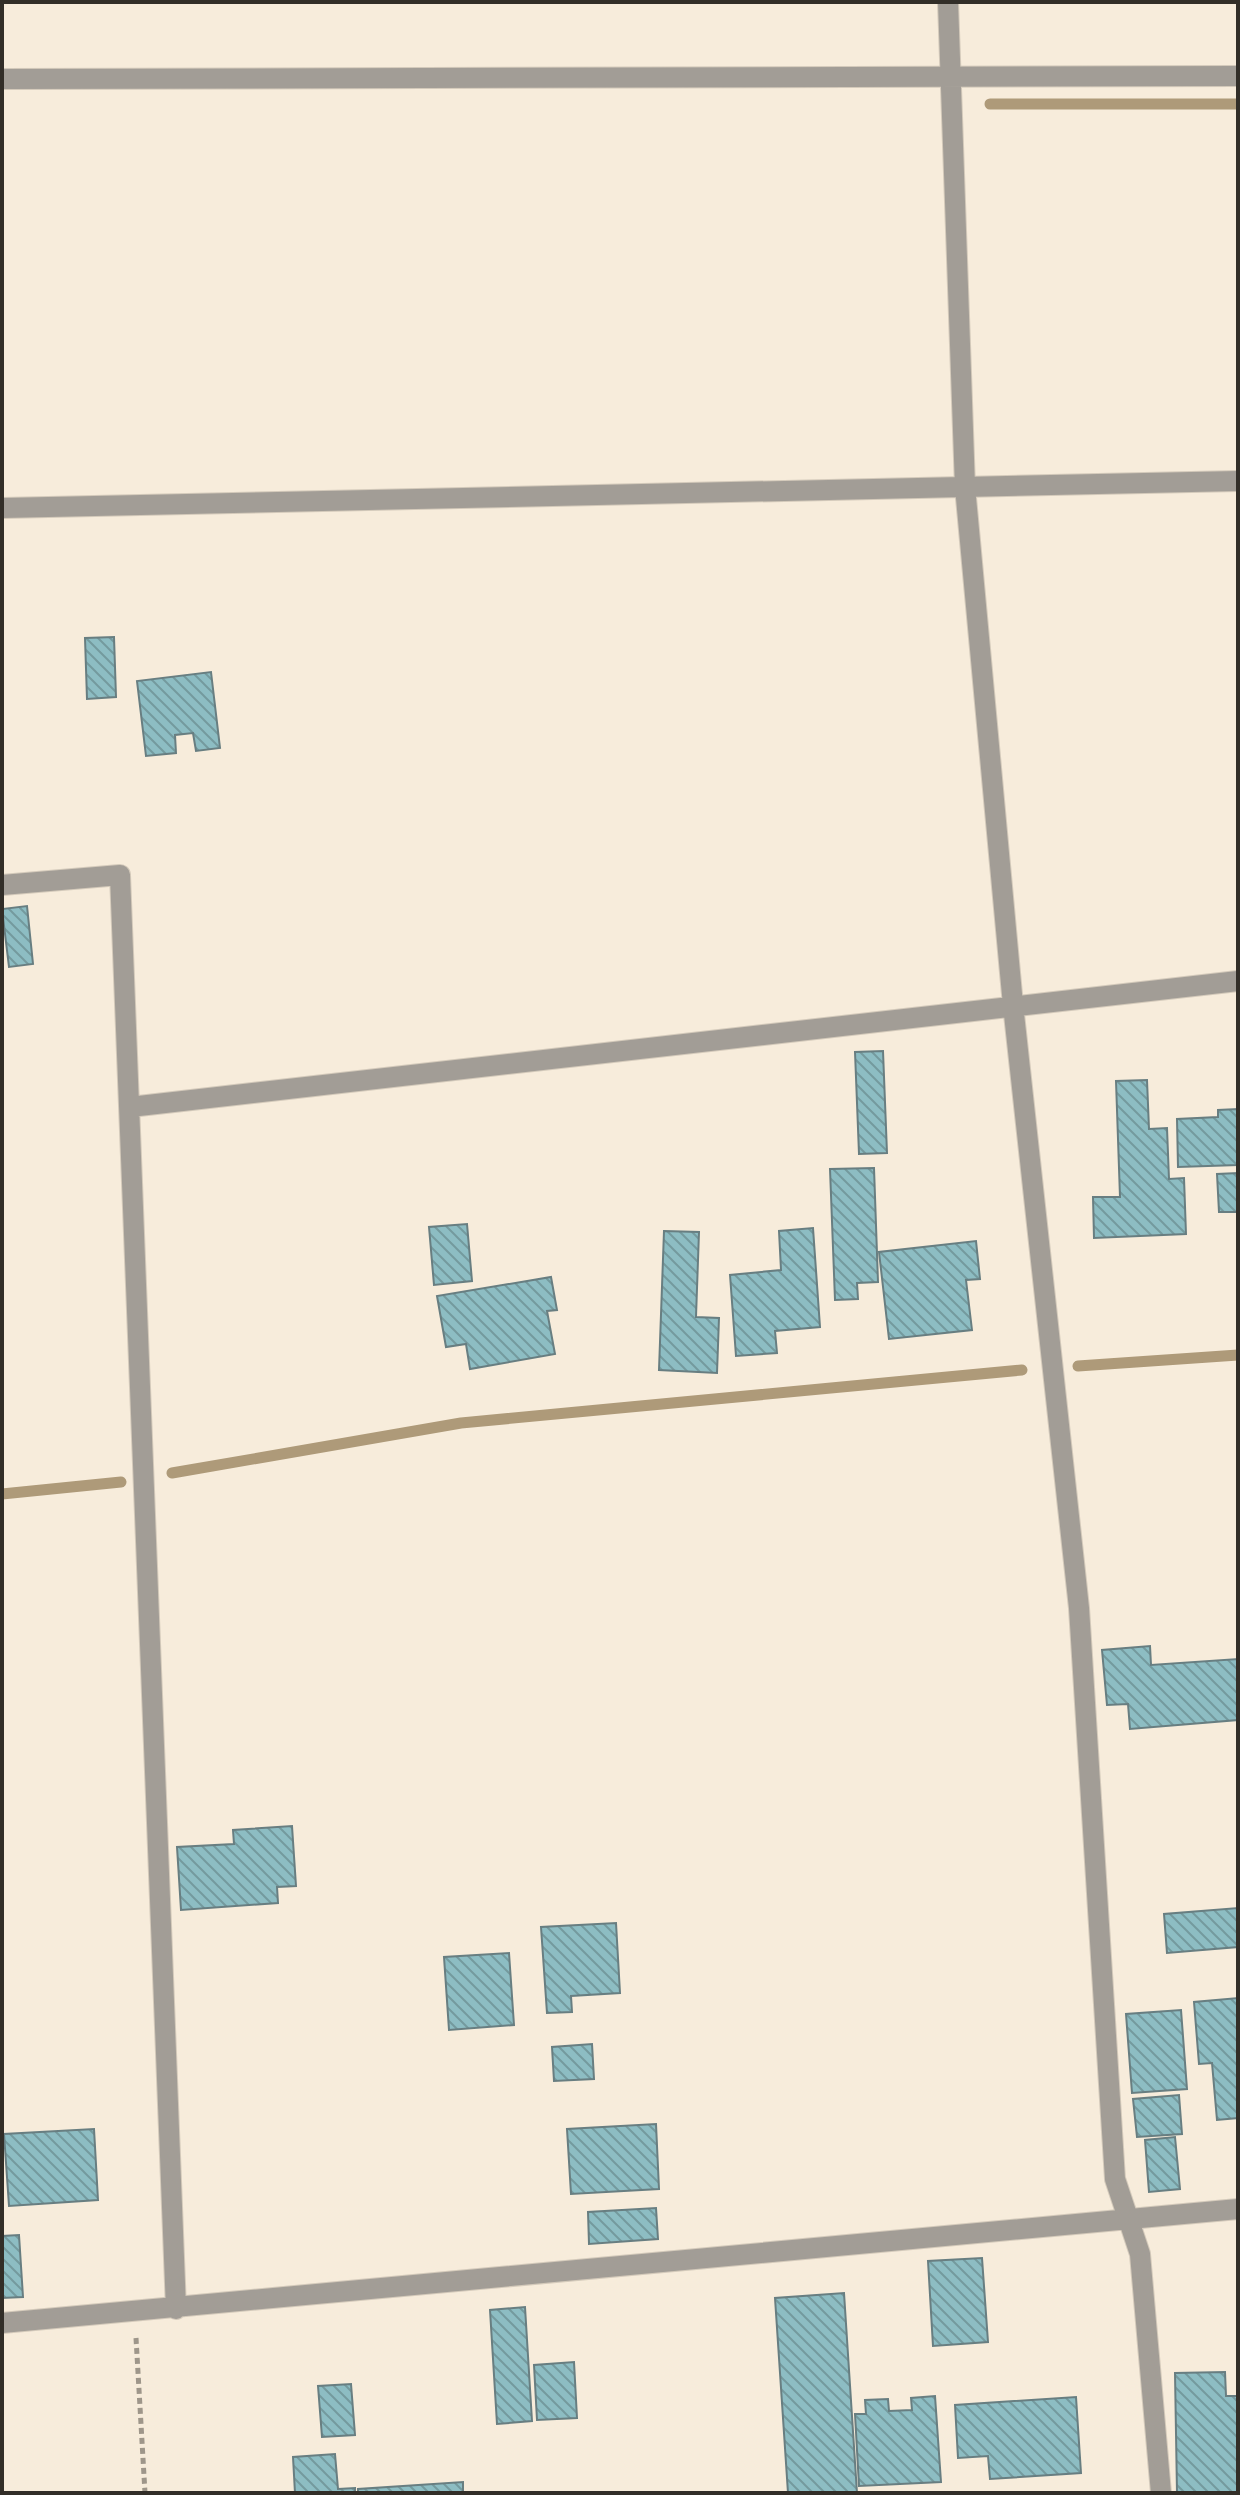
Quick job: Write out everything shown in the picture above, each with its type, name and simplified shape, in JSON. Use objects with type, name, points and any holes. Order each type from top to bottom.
[{"type":"street","points":[[948,2],[965,487],[1013,1005],[1079,1608],[1115,2179],[1140,2254],[1161,2493]]},
{"type":"street","points":[[2,79],[1238,76]]},
{"type":"street","points":[[2,508],[1238,481]]},
{"type":"street","points":[[2,885],[120,875],[176,2309]]},
{"type":"street","points":[[130,1107],[1238,981]]},
{"type":"street","points":[[2,2323],[1238,2209]]},
{"type":"path","points":[[134,2313],[145,2493]]},
{"type":"building","points":[[114,637],[116,697],[87,699],[85,638]]},
{"type":"building","points":[[211,672],[220,748],[196,751],[193,733],[175,735],[176,753],[146,756],[137,681]]},
{"type":"building","points":[[27,906],[33,964],[9,967],[2,909]]},
{"type":"building","points":[[883,1051],[887,1153],[859,1154],[855,1052]]},
{"type":"building","points":[[1147,1080],[1149,1129],[1167,1128],[1169,1179],[1184,1178],[1186,1234],[1094,1238],[1093,1197],[1120,1197],[1116,1081]]},
{"type":"building","points":[[1238,1109],[1238,1165],[1178,1167],[1177,1119],[1218,1117],[1218,1110]]},
{"type":"building","points":[[874,1168],[878,1282],[857,1283],[858,1299],[835,1300],[830,1169]]},
{"type":"building","points":[[1238,1173],[1238,1212],[1219,1212],[1217,1174]]},
{"type":"building","points":[[467,1224],[472,1281],[434,1285],[429,1227]]},
{"type":"building","points":[[813,1228],[820,1327],[775,1331],[777,1353],[736,1356],[730,1275],[781,1270],[779,1231]]},
{"type":"building","points":[[664,1231],[699,1232],[696,1317],[719,1318],[717,1373],[659,1370]]},
{"type":"building","points":[[976,1241],[980,1279],[966,1280],[972,1330],[889,1339],[879,1252]]},
{"type":"building","points":[[551,1277],[557,1310],[547,1311],[555,1354],[470,1369],[466,1344],[446,1347],[437,1296]]},
{"type":"building","points":[[1150,1646],[1151,1665],[1238,1659],[1238,1720],[1130,1729],[1128,1704],[1107,1705],[1102,1650]]},
{"type":"building","points":[[292,1826],[296,1886],[277,1887],[278,1903],[181,1910],[177,1847],[234,1844],[233,1830]]},
{"type":"building","points":[[1238,1908],[1238,1947],[1167,1953],[1164,1914]]},
{"type":"building","points":[[616,1923],[620,1993],[571,1996],[572,2012],[547,2013],[541,1927]]},
{"type":"building","points":[[509,1953],[514,2025],[449,2030],[444,1957]]},
{"type":"building","points":[[1238,1998],[1238,2118],[1217,2120],[1212,2063],[1199,2064],[1194,2002]]},
{"type":"building","points":[[1181,2010],[1187,2089],[1132,2093],[1126,2014]]},
{"type":"building","points":[[592,2044],[594,2079],[554,2081],[552,2047]]},
{"type":"building","points":[[1179,2095],[1182,2134],[1137,2137],[1133,2099]]},
{"type":"building","points":[[656,2124],[659,2189],[571,2194],[567,2129]]},
{"type":"building","points":[[94,2129],[98,2200],[9,2206],[4,2134]]},
{"type":"building","points":[[1175,2137],[1180,2189],[1149,2192],[1145,2140]]},
{"type":"building","points":[[656,2208],[658,2239],[589,2244],[588,2212]]},
{"type":"building","points":[[19,2235],[23,2297],[2,2298],[2,2236]]},
{"type":"building","points":[[982,2258],[988,2342],[933,2346],[928,2261]]},
{"type":"building","points":[[844,2293],[857,2493],[788,2493],[775,2298]]},
{"type":"building","points":[[525,2307],[532,2421],[497,2424],[490,2310]]},
{"type":"building","points":[[574,2362],[577,2418],[537,2420],[534,2365]]},
{"type":"building","points":[[1225,2372],[1226,2396],[1238,2396],[1238,2493],[1177,2493],[1175,2373]]},
{"type":"building","points":[[351,2384],[355,2435],[322,2437],[318,2386]]},
{"type":"building","points":[[935,2396],[941,2482],[859,2486],[855,2414],[866,2414],[865,2400],[888,2399],[889,2411],[912,2410],[911,2398]]},
{"type":"building","points":[[1076,2397],[1081,2473],[990,2479],[988,2456],[958,2458],[955,2405]]},
{"type":"building","points":[[335,2454],[338,2489],[355,2488],[355,2493],[295,2493],[293,2457]]},
{"type":"building","points":[[463,2482],[463,2493],[358,2493],[358,2489]]},
{"type":"waterway","points":[[990,104],[1238,104]]},
{"type":"waterway","points":[[1078,1366],[1238,1355]]},
{"type":"waterway","points":[[172,1473],[461,1423],[1022,1370]]},
{"type":"waterway","points":[[2,1494],[121,1482]]}]
